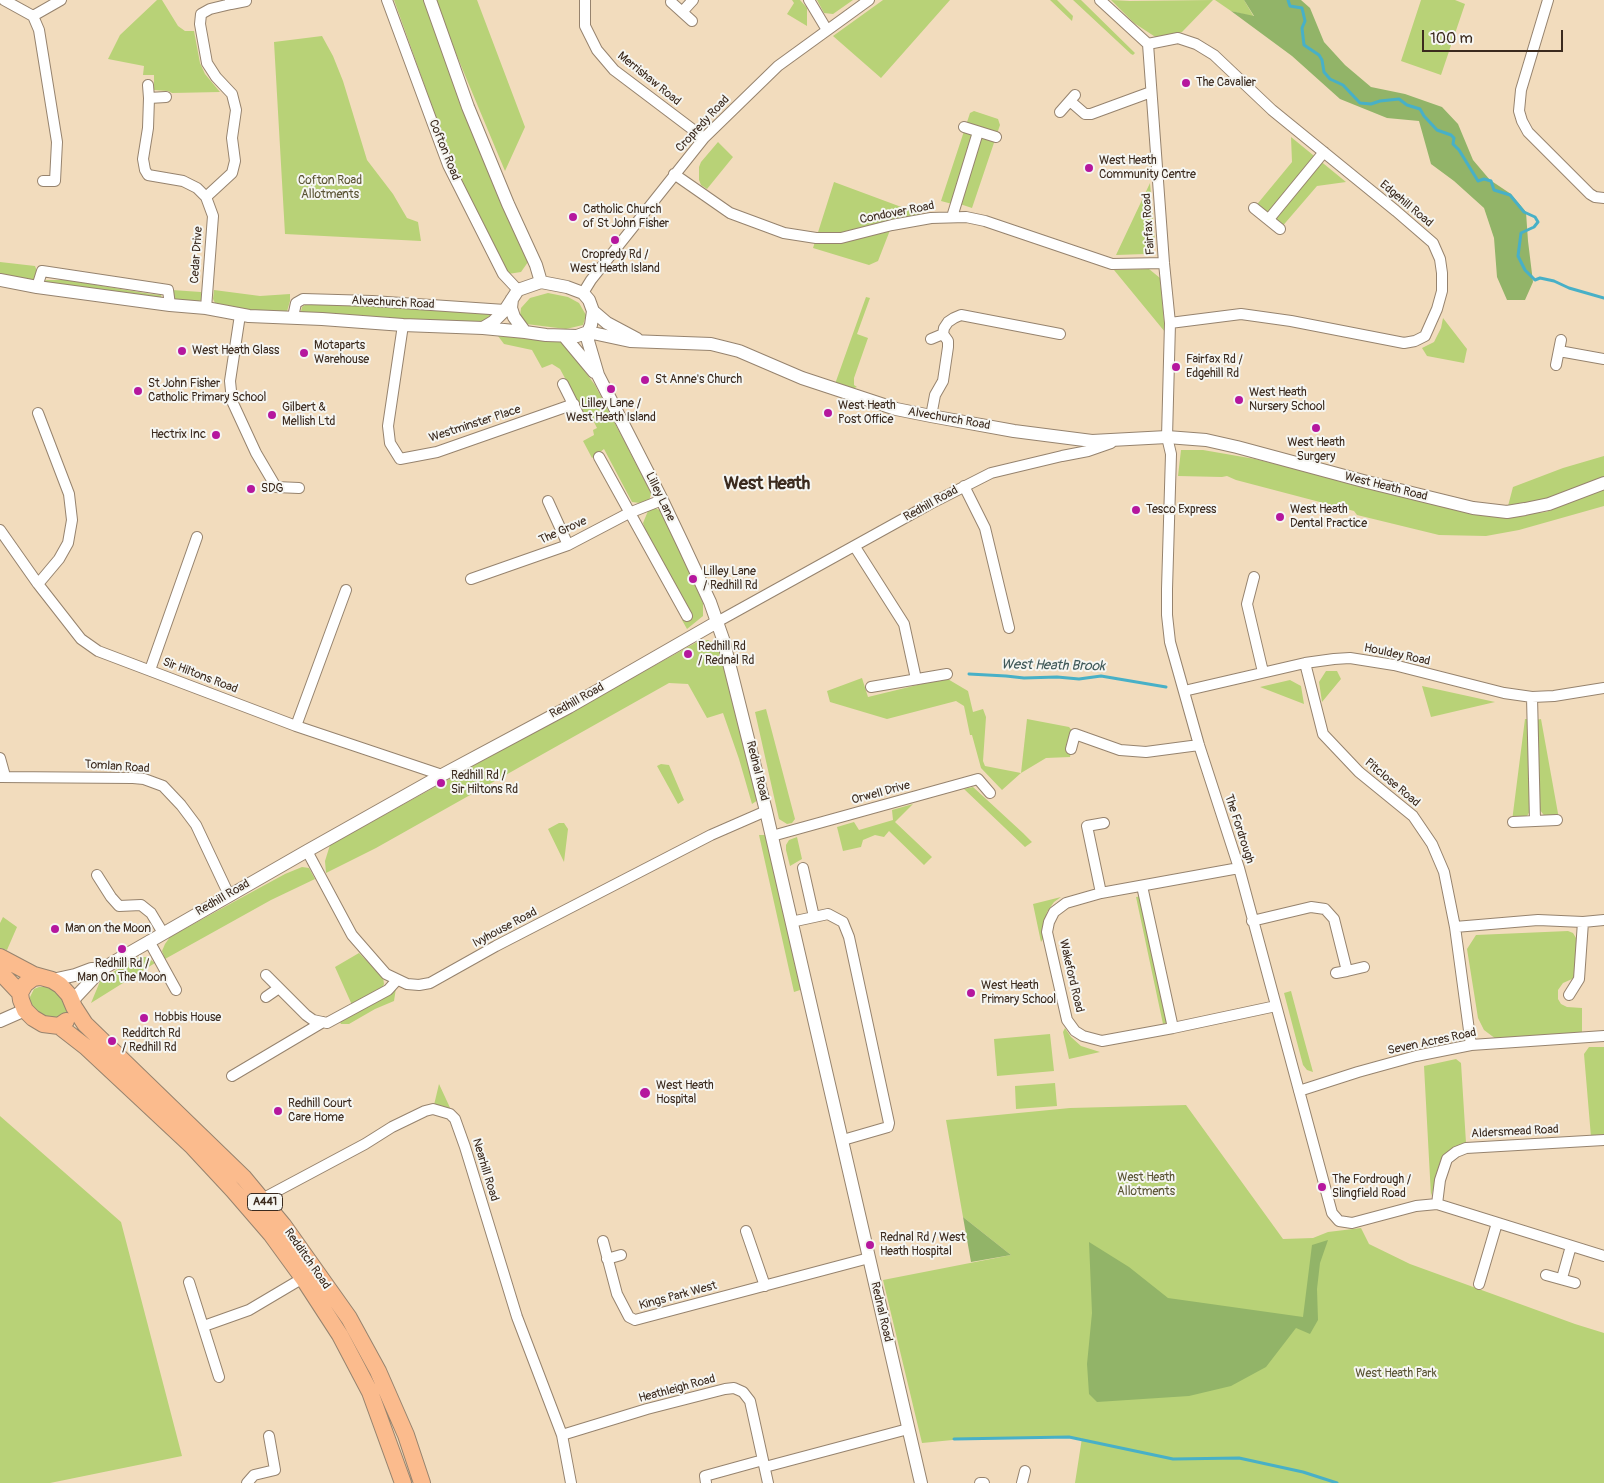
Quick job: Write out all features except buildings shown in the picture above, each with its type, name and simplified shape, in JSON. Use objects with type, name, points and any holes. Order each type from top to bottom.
[{"type":"highway","name":"A441","points":[[0,957],[34,975],[46,978],[64,989],[73,1004]]},
{"type":"highway","points":[[0,972],[20,994],[25,1010],[37,1021],[59,1026],[70,1018],[73,1004]]},
{"type":"highway","points":[[20,994],[25,984],[33,978],[46,978]]},
{"type":"highway","name":"Redditch Road","points":[[73,1004],[90,1028],[244,1178],[283,1226],[349,1318],[378,1371],[406,1435],[422,1483]]},
{"type":"highway","name":"Redditch Road","points":[[59,1026],[86,1047],[193,1147],[271,1234],[303,1278],[340,1335],[370,1392],[403,1483]]},
{"type":"street","points":[[4,0],[33,16],[41,39],[56,142],[55,181],[43,181]]},
{"type":"street","points":[[33,16],[61,0]]},
{"type":"street","name":"Cofton Road","points":[[387,0],[448,166],[502,274],[512,300]]},
{"type":"street","points":[[430,0],[468,107],[508,204],[536,265],[540,282]]},
{"type":"street","name":"Merrishaw Road","points":[[585,0],[585,26],[597,50],[614,70],[704,138]]},
{"type":"street","points":[[682,12],[693,0]]},
{"type":"street","points":[[808,0],[827,30]]},
{"type":"street","name":"Cropredy Road","points":[[583,293],[704,138],[778,66],[869,0]]},
{"type":"street","points":[[1100,0],[1148,44]]},
{"type":"street","points":[[1548,0],[1521,90],[1519,111],[1528,132],[1590,194],[1604,198]]},
{"type":"street","points":[[148,86],[148,128],[143,159],[145,170],[148,175],[183,181],[196,188],[206,197],[232,173],[235,161],[232,138],[236,110],[232,94],[216,77],[207,62],[200,24],[202,14],[210,9],[231,2],[246,1]]},
{"type":"street","points":[[671,2],[692,21]]},
{"type":"street","name":"Edgehill Road","points":[[1148,44],[1178,38],[1196,44],[1214,55],[1272,110],[1433,243],[1440,259],[1443,281],[1437,309],[1425,336],[1415,342],[1404,343],[1291,321],[1241,314],[1170,323]]},
{"type":"street","name":"Fairfax Road","points":[[1148,44],[1170,323],[1167,438]]},
{"type":"street","points":[[1060,112],[1073,98],[1085,114],[1091,114],[1151,92]]},
{"type":"street","points":[[149,98],[166,97]]},
{"type":"street","points":[[964,127],[996,137]]},
{"type":"street","points":[[952,217],[978,132]]},
{"type":"street","points":[[1269,219],[1324,152]]},
{"type":"street","name":"Condover Road","points":[[674,174],[730,213],[784,233],[816,238],[841,238],[910,221],[966,217],[985,221],[1112,264],[1164,263]]},
{"type":"street","name":"Cedar Drive","points":[[206,197],[212,216],[206,308]]},
{"type":"street","points":[[1254,208],[1280,229]]},
{"type":"street","name":"Alvechurch Road","points":[[0,280],[37,287],[206,308],[240,315],[525,332]]},
{"type":"street","points":[[483,328],[493,322],[512,300],[540,282],[567,287],[583,293],[589,300],[593,312],[591,325],[587,333],[564,336],[525,332],[514,317],[511,308],[512,300]]},
{"type":"street","name":"Alvechurch Road","points":[[293,317],[296,303],[303,300],[512,300]]},
{"type":"street","name":"Alvechurch Road","points":[[593,312],[607,323],[641,341]]},
{"type":"street","points":[[240,315],[230,382],[232,401],[256,453],[276,487],[299,488]]},
{"type":"street","points":[[931,339],[943,334],[948,322],[960,315],[1060,334]]},
{"type":"street","name":"Westminster Place","points":[[403,325],[388,426],[390,443],[400,458],[437,452],[576,409],[563,384]]},
{"type":"street","name":"Alvechurch Road","points":[[587,333],[616,339],[711,344],[739,351],[811,381],[896,409],[1014,431],[1092,441],[1117,441]]},
{"type":"street","name":"Lilley Lane","points":[[587,333],[589,347],[598,375],[662,500],[710,602],[716,622]]},
{"type":"street","points":[[931,416],[936,395],[943,381],[948,347],[948,341],[943,334]]},
{"type":"street","name":"Lilley Lane","points":[[564,336],[598,375]]},
{"type":"street","name":"Alvechurch Road","points":[[589,347],[594,343],[616,339]]},
{"type":"street","points":[[1556,365],[1561,340]]},
{"type":"street","points":[[1559,351],[1604,359]]},
{"type":"street","points":[[38,413],[69,494],[72,520],[68,543],[59,559],[38,584]]},
{"type":"street","points":[[1062,437],[1062,456]]},
{"type":"street","name":"Redhill Road","points":[[73,1004],[102,970],[149,941],[307,850],[964,486],[992,473],[1088,451],[1117,441],[1167,438]]},
{"type":"street","name":"West Heath Road","points":[[1167,438],[1206,440],[1449,503],[1506,512],[1549,504],[1604,483]]},
{"type":"street","name":"The Fordrough","points":[[1167,438],[1171,454],[1167,615],[1170,642],[1199,745],[1239,868],[1332,1213],[1338,1220],[1352,1223],[1416,1206],[1437,1204]]},
{"type":"street","points":[[599,457],[687,616]]},
{"type":"street","points":[[964,486],[985,528],[1009,628]]},
{"type":"street","name":"The Grove","points":[[471,578],[568,545],[629,513],[662,500]]},
{"type":"street","points":[[548,501],[568,545]]},
{"type":"street","name":"Sir Hiltons Road","points":[[0,530],[38,584],[81,639],[98,651],[296,726],[442,775]]},
{"type":"street","points":[[150,670],[197,537]]},
{"type":"street","points":[[855,547],[904,624],[916,680]]},
{"type":"street","points":[[1254,577],[1247,604],[1263,672]]},
{"type":"street","points":[[296,726],[346,590]]},
{"type":"street","name":"Rednal Road","points":[[716,622],[739,700],[772,836],[921,1483]]},
{"type":"street","name":"Houldey Road","points":[[1184,691],[1305,663],[1334,659],[1367,660],[1504,693],[1532,697],[1554,696],[1604,688]]},
{"type":"street","name":"Pitclose Road","points":[[1305,663],[1323,734],[1359,772],[1413,816],[1432,844],[1444,872],[1455,927],[1471,1045]]},
{"type":"street","points":[[871,688],[947,674]]},
{"type":"street","points":[[1532,697],[1535,821]]},
{"type":"street","points":[[1071,749],[1075,734],[1120,750],[1146,752],[1199,745]]},
{"type":"street","points":[[0,758],[3,777]]},
{"type":"street","name":"Tomlan Road","points":[[3,777],[133,778],[144,779],[163,786],[181,804],[196,826],[229,895]]},
{"type":"street","name":"Orwell Drive","points":[[772,836],[978,779],[990,793]]},
{"type":"street","name":"Ivyhouse Road","points":[[307,850],[352,935],[378,966],[386,974],[407,984],[430,983],[496,946],[704,839],[766,811]]},
{"type":"street","points":[[1512,822],[1557,820]]},
{"type":"street","points":[[1101,893],[1087,826],[1104,823]]},
{"type":"street","points":[[803,868],[814,917]]},
{"type":"street","name":"Wakeford Road","points":[[1239,868],[1101,893],[1066,903],[1054,912],[1048,932],[1068,1020],[1075,1031],[1083,1036],[1102,1041],[1276,1006]]},
{"type":"street","points":[[98,875],[100,887],[118,906],[141,906],[151,913],[163,933]]},
{"type":"street","points":[[1142,886],[1173,1028]]},
{"type":"street","points":[[1252,921],[1311,907],[1325,909],[1334,918],[1347,971]]},
{"type":"street","points":[[791,922],[828,914],[842,922],[851,946],[889,1123],[888,1127],[843,1140]]},
{"type":"street","points":[[1455,927],[1538,920],[1582,922],[1604,920]]},
{"type":"street","points":[[1569,994],[1579,979],[1582,922]]},
{"type":"street","points":[[149,941],[176,990]]},
{"type":"street","points":[[1336,973],[1364,967]]},
{"type":"street","name":"Redhill Road","points":[[46,978],[75,975],[91,969],[102,970]]},
{"type":"street","points":[[266,975],[306,1015],[314,1020],[323,1022]]},
{"type":"street","points":[[232,1076],[323,1022],[333,1020],[388,990],[397,980]]},
{"type":"street","points":[[266,997],[280,988]]},
{"type":"street","points":[[0,1021],[25,1010]]},
{"type":"street","name":"Seven Acres Road","points":[[1300,1091],[1391,1063],[1471,1045],[1604,1036]]},
{"type":"street","name":"Nearhill Road","points":[[262,1199],[425,1111],[433,1109],[450,1114],[455,1119],[466,1147],[517,1317],[562,1435]]},
{"type":"street","name":"Aldersmead Road","points":[[1437,1204],[1440,1180],[1447,1159],[1456,1152],[1466,1148],[1604,1140]]},
{"type":"street","points":[[1437,1204],[1604,1256]]},
{"type":"street","points":[[1480,1284],[1497,1223]]},
{"type":"street","points":[[746,1231],[765,1286]]},
{"type":"street","name":"Kings Park West","points":[[603,1241],[617,1294],[629,1318],[635,1320],[869,1258]]},
{"type":"street","points":[[1562,1278],[1571,1246]]},
{"type":"street","points":[[607,1259],[621,1255]]},
{"type":"street","points":[[1546,1275],[1575,1282]]},
{"type":"street","points":[[204,1326],[248,1310],[303,1278]]},
{"type":"street","points":[[189,1282],[219,1377]]},
{"type":"street","name":"Heathleigh Road","points":[[562,1435],[647,1409],[734,1388],[743,1392],[750,1401],[764,1463]]},
{"type":"street","points":[[706,1483],[705,1476],[908,1429]]},
{"type":"street","points":[[562,1435],[571,1483]]},
{"type":"street","points":[[248,1483],[254,1475],[275,1470],[269,1436]]},
{"type":"street","points":[[764,1463],[768,1483]]},
{"type":"street","points":[[1022,1483],[1025,1471]]},
{"type":"green space","points":[[157,0],[162,0],[178,26],[185,31],[194,31],[200,63],[205,74],[220,92],[172,93],[154,90],[154,75],[143,75],[144,66],[108,59],[120,35]]},
{"type":"green space","points":[[394,0],[424,0],[528,262],[521,272],[508,274],[453,165]]},
{"type":"green space","points":[[436,0],[477,0],[525,127],[505,171],[452,44]]},
{"type":"green space","points":[[792,0],[800,0],[807,8],[807,26],[787,14],[794,3]]},
{"type":"green space","points":[[817,0],[853,0],[833,14],[824,13]]},
{"type":"green space","points":[[883,0],[950,0],[881,78],[833,36]]},
{"type":"green space","points":[[1050,0],[1057,0],[1073,16],[1072,21]]},
{"type":"green space","points":[[1073,0],[1081,0],[1135,53],[1131,54]]},
{"type":"green space","points":[[1111,0],[1213,0],[1182,32],[1157,38],[1134,23]]},
{"type":"green space","points":[[1215,0],[1244,0],[1254,17],[1231,11]]},
{"type":"green space","points":[[1244,0],[1301,0],[1310,8],[1324,42],[1345,65],[1371,87],[1405,94],[1442,107],[1458,124],[1473,160],[1490,180],[1511,194],[1526,212],[1533,282],[1525,300],[1507,300],[1497,277],[1494,238],[1484,208],[1454,181],[1431,164],[1419,121],[1387,118],[1340,99],[1292,56],[1231,11],[1254,16]]},
{"type":"green space","points":[[1421,0],[1455,0],[1465,4],[1441,75],[1401,61]]},
{"type":"green space","name":"Cofton Road Allotments","points":[[322,36],[333,56],[343,81],[367,160],[393,194],[407,218],[418,222],[421,241],[285,234],[274,42]]},
{"type":"green space","points":[[974,111],[998,119],[1000,125],[972,208],[957,203],[956,205],[941,201],[970,113]]},
{"type":"green space","points":[[1291,137],[1346,182],[1317,186],[1280,229],[1254,208],[1292,162]]},
{"type":"green space","points":[[718,142],[733,157],[707,189],[701,185],[699,180],[699,167]]},
{"type":"green space","points":[[834,182],[931,218],[892,225],[878,261],[869,265],[813,248]]},
{"type":"green space","points":[[1150,183],[1155,243],[1145,254],[1116,255]]},
{"type":"green space","points":[[0,262],[35,266],[37,271],[35,281],[0,277]]},
{"type":"green space","points":[[1149,269],[1160,278],[1165,332],[1114,270]]},
{"type":"green space","points":[[66,280],[161,295],[162,299],[44,283],[43,281]]},
{"type":"green space","points":[[172,290],[201,292],[201,300],[197,302],[173,302]]},
{"type":"green space","points":[[214,290],[260,296],[290,294],[290,301],[286,315],[255,312],[215,303],[213,299]]},
{"type":"green space","points":[[548,293],[568,297],[579,303],[586,315],[583,325],[566,329],[526,324],[520,316],[521,308],[530,298]]},
{"type":"green space","points":[[866,297],[870,298],[857,334],[868,338],[854,378],[854,385],[857,387],[851,389],[835,384]]},
{"type":"green space","points":[[305,305],[371,305],[490,314],[491,317],[474,326],[300,315],[302,307]]},
{"type":"green space","points":[[1443,318],[1467,349],[1464,363],[1427,356],[1422,348],[1434,342],[1441,328]]},
{"type":"green space","points":[[498,336],[563,342],[595,385],[647,485],[651,494],[649,501],[632,502],[604,449],[592,458],[583,441],[594,435],[593,430],[597,428],[591,416],[585,415],[560,369],[552,364],[542,368],[532,350],[504,344]]},
{"type":"green space","points":[[1181,450],[1203,450],[1255,459],[1471,512],[1506,516],[1546,512],[1604,489],[1604,506],[1519,530],[1486,536],[1439,535],[1357,515],[1354,511],[1227,476],[1178,476]]},
{"type":"green space","points":[[1604,456],[1604,478],[1548,501],[1508,506],[1513,487],[1563,468]]},
{"type":"green space","points":[[654,508],[663,511],[703,603],[703,616],[687,629],[682,620],[691,616],[649,540],[643,523],[648,511]]},
{"type":"green space","points":[[708,640],[719,646],[758,800],[752,804],[723,713],[707,718],[688,684],[669,683],[376,848],[326,873],[325,861],[330,845],[697,642]]},
{"type":"green space","points":[[1326,671],[1337,671],[1341,679],[1322,702],[1319,682]]},
{"type":"green space","points":[[862,678],[868,697],[946,678],[968,691],[973,712],[983,709],[986,717],[983,761],[985,766],[1021,773],[1002,790],[981,768],[972,735],[970,735],[964,706],[956,701],[887,719],[830,702],[827,691]]},
{"type":"green space","points":[[1290,680],[1301,686],[1304,704],[1260,687]]},
{"type":"green space","points":[[1422,686],[1495,702],[1431,717]]},
{"type":"green space","points":[[766,709],[795,819],[792,823],[787,824],[779,819],[755,712]]},
{"type":"green space","points":[[1027,719],[1069,727],[1075,734],[1070,757],[1046,758],[1021,773]]},
{"type":"green space","points":[[1525,719],[1529,719],[1531,809],[1526,818],[1512,821]]},
{"type":"green space","points":[[1541,719],[1559,819],[1546,818],[1540,810],[1536,720]]},
{"type":"green space","points":[[661,764],[669,765],[684,800],[678,804],[657,766]]},
{"type":"green space","points":[[973,787],[1032,842],[1025,847],[964,789]]},
{"type":"green space","points":[[913,804],[895,822],[932,857],[924,865],[889,831],[884,837],[875,835],[863,840],[861,847],[843,851],[837,827],[854,822],[859,830],[893,820],[892,810]]},
{"type":"green space","points":[[559,823],[564,823],[568,829],[564,862],[548,829]]},
{"type":"green space","points":[[759,835],[768,835],[802,986],[800,990],[794,992]]},
{"type":"green space","points":[[797,837],[802,859],[790,866],[786,845],[789,840]]},
{"type":"green space","points":[[302,867],[309,868],[315,879],[271,900],[165,959],[162,951],[170,937],[285,874]]},
{"type":"green space","points":[[1143,896],[1171,1022],[1163,1024],[1136,897]]},
{"type":"green space","points":[[1061,897],[1054,902],[1047,912],[1041,942],[1033,904]]},
{"type":"green space","points":[[3,917],[17,927],[7,950],[0,948],[0,923]]},
{"type":"green space","points":[[1568,931],[1573,933],[1579,943],[1577,973],[1572,979],[1563,983],[1558,990],[1558,999],[1561,1004],[1567,1007],[1582,1008],[1582,1033],[1496,1039],[1484,1030],[1478,1018],[1467,949],[1476,935]]},
{"type":"green space","points":[[359,953],[383,977],[384,984],[382,989],[352,1005],[335,967]]},
{"type":"green space","points":[[139,957],[147,957],[155,963],[91,1003],[101,979]]},
{"type":"green space","points":[[48,987],[58,994],[65,1002],[67,1013],[61,1018],[54,1020],[39,1015],[32,1008],[29,999],[34,989]]},
{"type":"green space","points":[[396,988],[394,1001],[375,1009],[349,1024],[341,1024],[340,1022]]},
{"type":"green space","points":[[1291,991],[1313,1072],[1307,1070],[1303,1065],[1284,993]]},
{"type":"green space","points":[[1065,1028],[1081,1046],[1100,1052],[1069,1059],[1063,1032]]},
{"type":"green space","points":[[1050,1034],[1054,1071],[997,1076],[994,1039]]},
{"type":"green space","points":[[1589,1047],[1604,1047],[1604,1137],[1591,1137],[1584,1054]]},
{"type":"green space","points":[[1456,1059],[1461,1063],[1466,1143],[1452,1151],[1440,1168],[1431,1196],[1424,1066]]},
{"type":"green space","points":[[1055,1083],[1057,1106],[1016,1109],[1015,1086]]},
{"type":"green space","points":[[439,1084],[452,1112],[434,1105]]},
{"type":"green space","name":"West Heath Park","points":[[1186,1105],[1283,1239],[1313,1238],[1328,1232],[1361,1228],[1369,1244],[1410,1264],[1604,1333],[1604,1483],[1075,1483],[1082,1438],[983,1437],[922,1443],[883,1280],[1011,1255],[963,1217],[946,1120],[1070,1108]]},
{"type":"green space","points":[[0,1116],[121,1222],[182,1456],[50,1483],[0,1483]]},
{"type":"green space","points":[[963,1217],[1011,1255],[971,1262]]},
{"type":"green space","points":[[1328,1240],[1320,1263],[1317,1289],[1318,1320],[1310,1334],[1296,1328],[1266,1367],[1231,1386],[1189,1396],[1097,1402],[1089,1394],[1087,1364],[1092,1313],[1089,1242],[1129,1267],[1168,1298],[1303,1317],[1312,1245]]},
{"type":"waterway","points":[[1288,0],[1290,6],[1302,8],[1305,21],[1302,28],[1304,45],[1319,55],[1324,72],[1330,79],[1343,85],[1360,103],[1371,104],[1399,99],[1407,105],[1420,109],[1437,130],[1454,138],[1453,144],[1459,150],[1478,181],[1484,179],[1491,181],[1494,190],[1510,195],[1524,212],[1535,217],[1538,222],[1534,227],[1521,233],[1518,256],[1525,270],[1535,280],[1540,278],[1554,281],[1569,288],[1604,298]]},
{"type":"waterway","name":"West Heath Brook","points":[[969,674],[1079,679],[1101,676],[1166,687]]},
{"type":"waterway","points":[[954,1439],[1069,1437],[1173,1459],[1239,1458],[1303,1472],[1337,1483]]},
{"type":"place","name":"The Cavalier","points":[[1186,83]]},
{"type":"place","name":"West Heath Community Centre","points":[[1089,168]]},
{"type":"place","name":"Catholic Church of St John Fisher","points":[[573,217]]},
{"type":"place","name":"Cropredy Rd / West Heath Island","points":[[615,240]]},
{"type":"place","name":"West Heath Glass","points":[[182,351]]},
{"type":"place","name":"Motaparts Warehouse","points":[[304,353]]},
{"type":"place","name":"Fairfax Rd / Edgehill Rd","points":[[1176,367]]},
{"type":"place","name":"St Anne's Church","points":[[645,380]]},
{"type":"place","name":"Lilley Lane / West Heath Island","points":[[611,389]]},
{"type":"place","name":"St John Fisher Catholic Primary School","points":[[138,391]]},
{"type":"place","name":"West Heath Nursery School","points":[[1239,400]]},
{"type":"place","name":"West Heath Post Office","points":[[828,413]]},
{"type":"place","name":"Gilbert & Mellish Ltd","points":[[272,415]]},
{"type":"place","name":"West Heath Surgery","points":[[1316,428]]},
{"type":"place","name":"Hectrix Inc","points":[[216,435]]},
{"type":"place","name":"SDG","points":[[251,489]]},
{"type":"place","name":"Tesco Express","points":[[1136,510]]},
{"type":"place","name":"West Heath Dental Practice","points":[[1280,517]]},
{"type":"place","name":"Lilley Lane / Redhill Rd","points":[[693,579]]},
{"type":"place","name":"Redhill Rd / Rednal Rd","points":[[688,654]]},
{"type":"place","name":"Redhill Rd / Sir Hiltons Rd","points":[[441,783]]},
{"type":"place","name":"Man on the Moon","points":[[55,929]]},
{"type":"place","name":"Redhill Rd / Man On The Moon","points":[[122,949]]},
{"type":"place","name":"West Heath Primary School","points":[[971,993]]},
{"type":"place","name":"Hobbis House","points":[[144,1018]]},
{"type":"place","name":"Redditch Rd / Redhill Rd","points":[[112,1041]]},
{"type":"place","name":"West Heath Hospital","points":[[645,1093]]},
{"type":"place","name":"Redhill Court Care Home","points":[[278,1111]]},
{"type":"place","name":"The Fordrough / Slingfield Road","points":[[1322,1187]]},
{"type":"place","name":"Rednal Rd / West Heath Hospital","points":[[870,1245]]},
{"type":"district","name":"West Heath","points":[[767,484]]},
{"type":"park label","name":"West Heath Allotments","points":[[1146,1185]]}]
